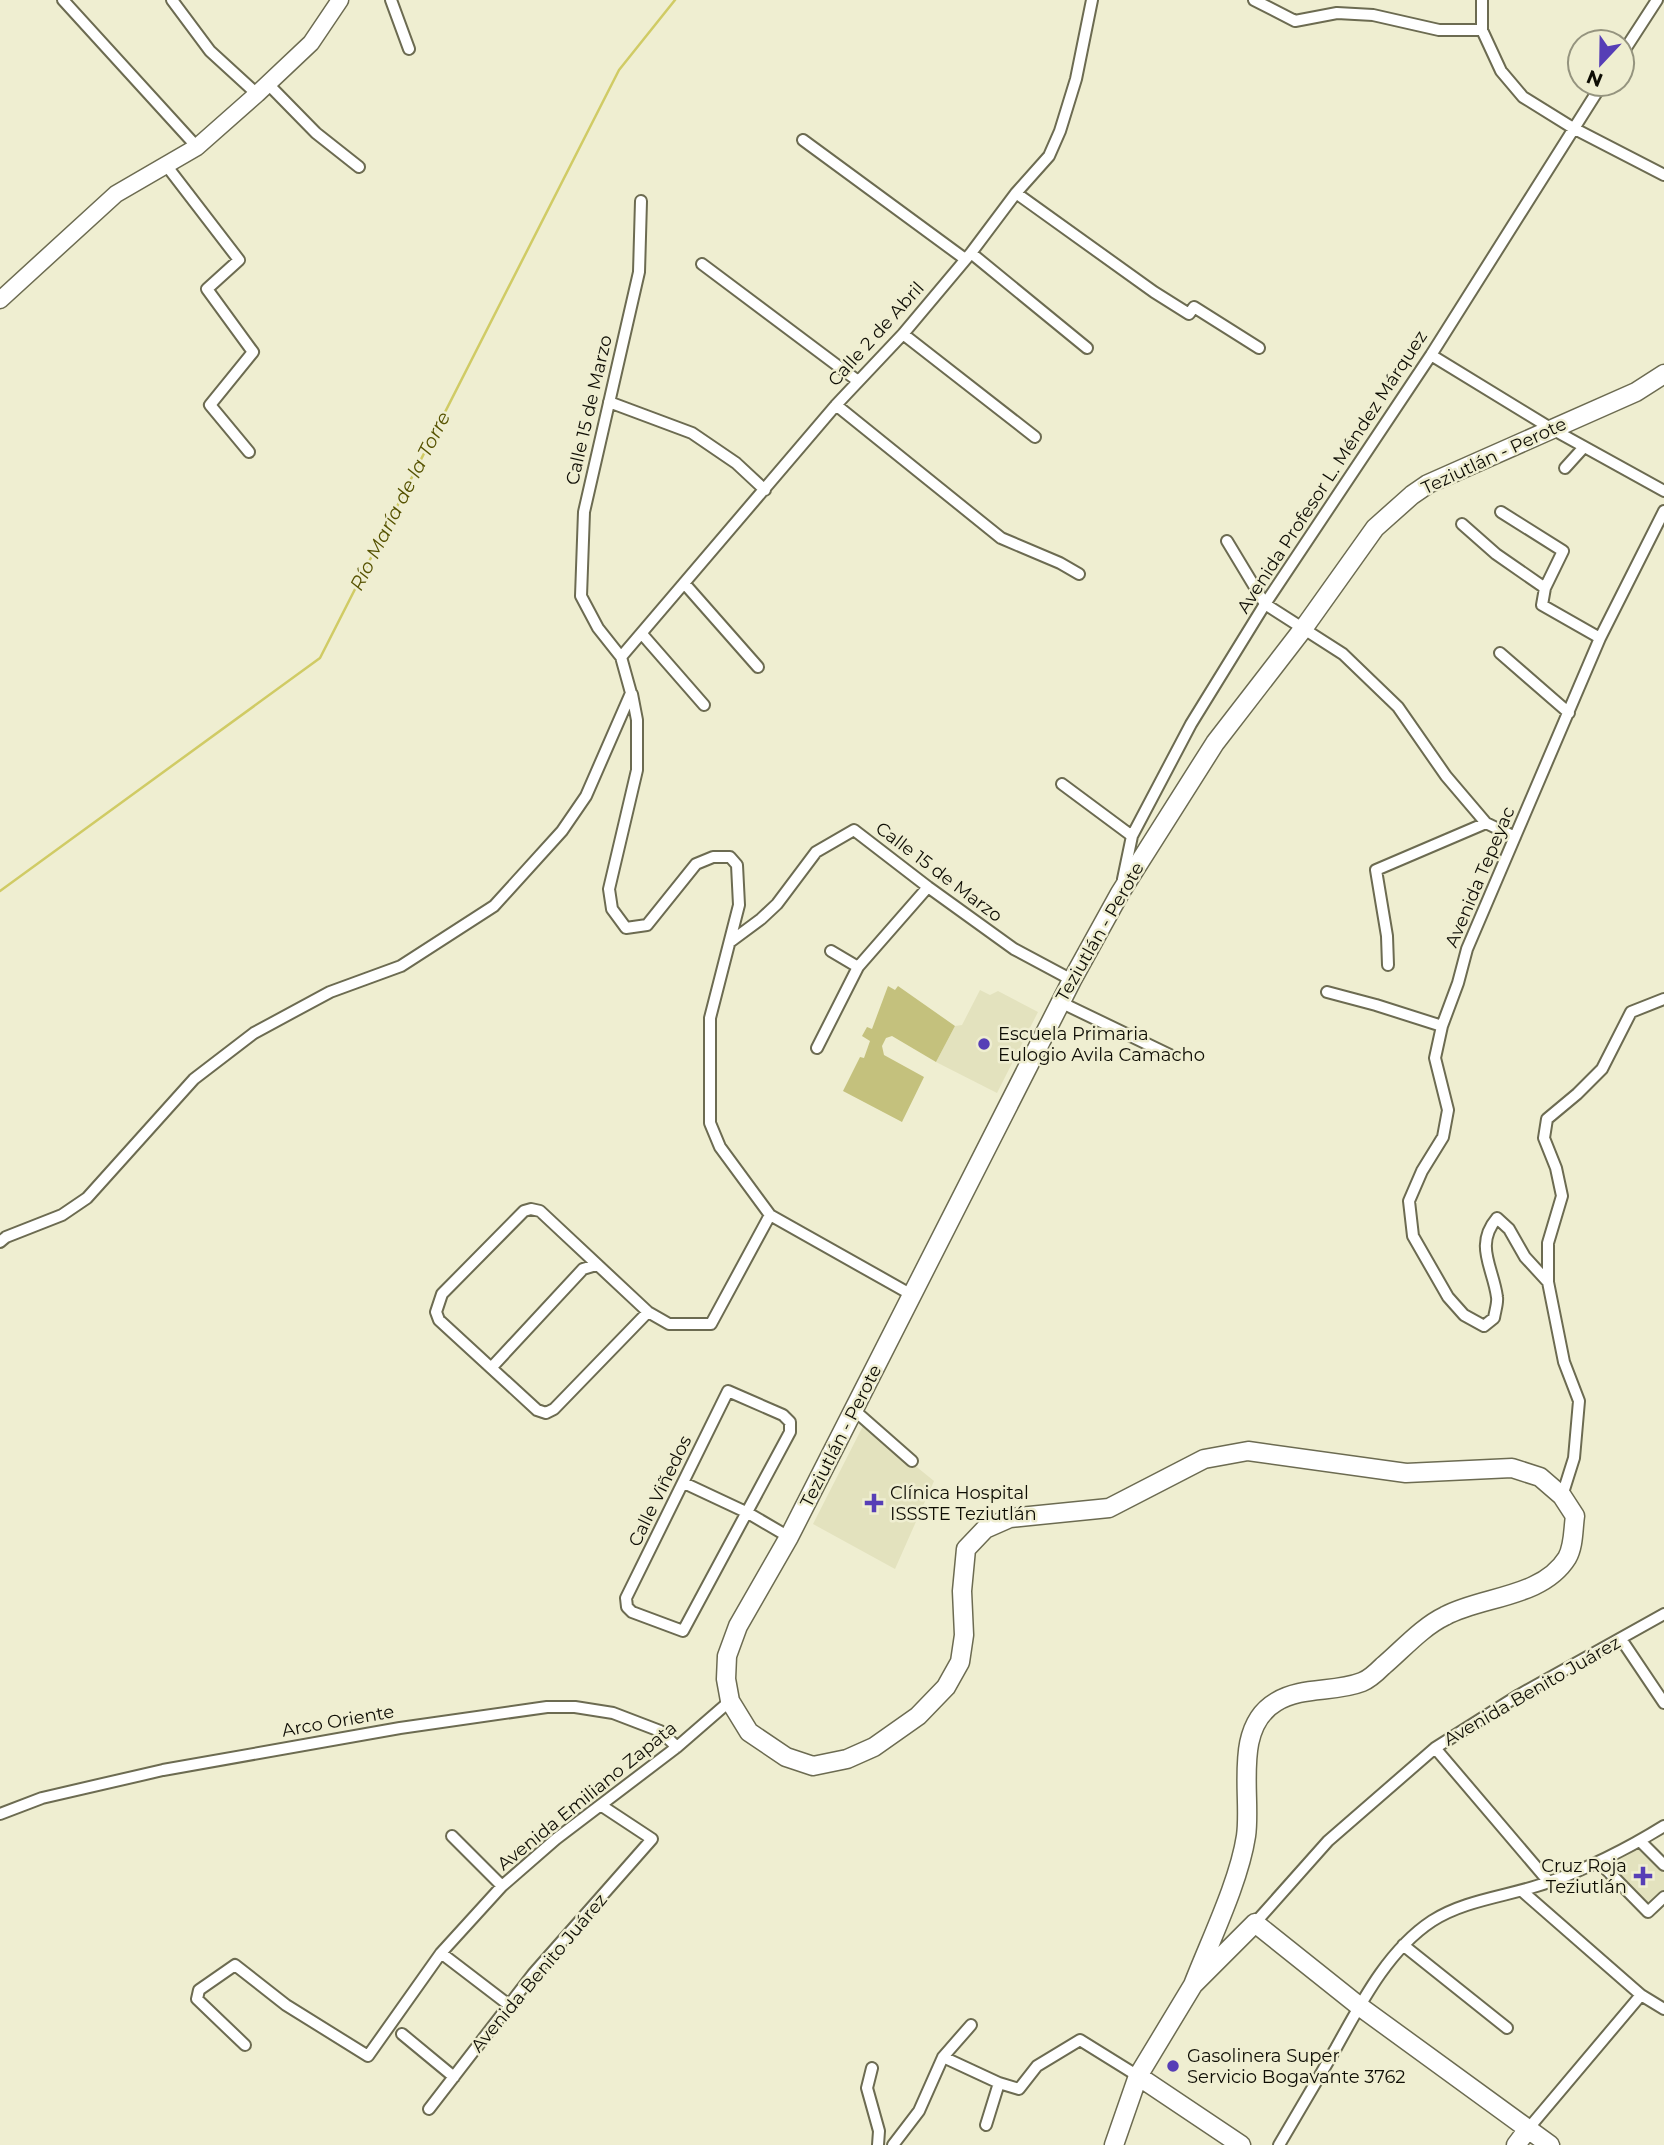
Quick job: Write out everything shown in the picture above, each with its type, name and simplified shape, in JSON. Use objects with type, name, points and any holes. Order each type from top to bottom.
[{"type":"main road","points":[[0,300],[117,194],[197,146],[311,43],[340,0]]},
{"type":"main road","name":"Teziutlán - Perote","points":[[730,1702],[726,1679],[727,1656],[738,1626],[789,1537],[855,1410],[1060,1002],[1120,893],[1215,743],[1303,629],[1375,528],[1412,495],[1440,479],[1636,392],[1664,374]]},
{"type":"main road","points":[[730,1702],[749,1732],[786,1757],[813,1766],[847,1759],[874,1747],[918,1716],[946,1687],[960,1662],[964,1635],[963,1565],[966,1549],[985,1529],[1010,1517],[1109,1508],[1204,1459],[1248,1451],[1406,1473],[1512,1468],[1540,1477],[1562,1496],[1575,1516],[1567,1557],[1555,1571],[1535,1584],[1444,1616],[1366,1681],[1342,1689],[1303,1692],[1275,1703],[1260,1717],[1246,1756],[1246,1835],[1236,1874],[1193,1985]]},
{"type":"main road","points":[[1255,1923],[1359,2006],[1550,2145]]},
{"type":"main road","name":"Avenida Benito Juárez","points":[[1114,2145],[1138,2076],[1193,1985],[1255,1923]]},
{"type":"main road","points":[[1138,2076],[1241,2145]]},
{"type":"main road","points":[[1516,2145],[1528,2129]]},
{"type":"street","points":[[63,0],[197,146]]},
{"type":"street","points":[[172,0],[210,51],[262,88],[359,167]]},
{"type":"street","points":[[391,0],[409,49]]},
{"type":"street","name":"Calle 2 de Abril","points":[[621,657],[836,405],[904,334],[1016,193],[1049,156],[1060,131],[1076,79],[1092,0]]},
{"type":"street","points":[[1254,0],[1295,21],[1337,13],[1373,15],[1439,30],[1482,30]]},
{"type":"street","points":[[1482,0],[1482,30],[1501,71],[1523,97],[1573,128],[1664,175]]},
{"type":"street","points":[[1636,32],[1657,0]]},
{"type":"street","name":"Avenida Profesor L. Méndez Márquez","points":[[1120,893],[1132,836],[1191,724],[1265,604],[1431,355],[1593,98]]},
{"type":"street","points":[[803,141],[968,256],[1087,348]]},
{"type":"street","points":[[166,165],[239,260],[207,289],[253,352],[210,405],[249,452]]},
{"type":"street","points":[[1016,193],[1154,292],[1189,314],[1194,307],[1259,348]]},
{"type":"street","name":"Calle 15 de Marzo","points":[[621,657],[598,628],[581,596],[584,512],[639,272],[641,201]]},
{"type":"street","points":[[702,264],[858,381]]},
{"type":"street","points":[[904,334],[1035,437]]},
{"type":"street","points":[[1431,355],[1552,429],[1664,491]]},
{"type":"street","points":[[609,402],[692,433],[736,463],[765,490]]},
{"type":"street","points":[[836,405],[1001,538],[1060,563],[1079,575]]},
{"type":"street","points":[[1565,468],[1584,447]]},
{"type":"street","name":"Avenida Tepeyac","points":[[1548,1282],[1525,1257],[1509,1229],[1497,1218],[1486,1238],[1486,1255],[1497,1299],[1494,1318],[1484,1326],[1464,1315],[1448,1297],[1413,1236],[1409,1200],[1422,1171],[1443,1137],[1448,1110],[1435,1058],[1442,1026],[1467,949],[1600,638],[1664,511]]},
{"type":"street","points":[[1501,512],[1563,551],[1545,588],[1542,605],[1600,638]]},
{"type":"street","points":[[1462,524],[1496,554],[1545,588]]},
{"type":"street","points":[[1227,541],[1265,604],[1343,654],[1398,707],[1446,776],[1486,823],[1515,837]]},
{"type":"street","points":[[684,583],[758,667]]},
{"type":"street","points":[[642,634],[704,705]]},
{"type":"street","points":[[1500,653],[1569,713]]},
{"type":"street","points":[[621,657],[637,720],[637,770],[609,889],[612,909],[626,928],[647,925],[696,864],[713,857],[730,857],[737,865],[739,905],[710,1018],[710,1124],[720,1146],[770,1215],[912,1295]]},
{"type":"street","points":[[0,1242],[6,1237],[62,1215],[87,1198],[194,1079],[254,1033],[330,992],[401,966],[494,906],[562,831],[586,796],[631,693]]},
{"type":"street","points":[[1062,784],[1132,836]]},
{"type":"street","points":[[1388,965],[1387,936],[1376,870],[1486,823]]},
{"type":"street","name":"Calle 15 de Marzo","points":[[730,942],[777,904],[816,852],[854,831],[1014,949],[1072,980]]},
{"type":"street","points":[[817,1048],[858,967],[928,887]]},
{"type":"street","points":[[831,951],[858,967]]},
{"type":"street","points":[[1327,992],[1376,1004],[1442,1026]]},
{"type":"street","points":[[1562,1496],[1574,1458],[1579,1401],[1564,1362],[1548,1282],[1548,1243],[1563,1196],[1544,1138],[1547,1119],[1602,1069],[1631,1013],[1664,999]]},
{"type":"street","points":[[1060,1002],[1170,1055]]},
{"type":"street","points":[[648,1312],[554,1409],[546,1413],[537,1410],[439,1320],[436,1312],[442,1294],[524,1211],[531,1209],[540,1211],[648,1312],[669,1324],[711,1324],[770,1215]]},
{"type":"street","points":[[492,1367],[583,1269],[596,1265]]},
{"type":"street","name":"Calle Viñedos","points":[[728,1391],[783,1415],[790,1422],[790,1432],[683,1631],[632,1612],[627,1606],[626,1598],[684,1483],[728,1391]]},
{"type":"street","points":[[855,1410],[912,1461]]},
{"type":"street","points":[[684,1483],[748,1513],[789,1537]]},
{"type":"street","name":"Avenida Benito Juárez","points":[[1255,1923],[1328,1841],[1435,1748],[1519,1695],[1664,1614]]},
{"type":"street","points":[[1621,1639],[1664,1703]]},
{"type":"street","name":"Avenida Emiliano Zapata","points":[[245,2045],[197,1999],[199,1990],[234,1965],[286,2005],[368,2056],[441,1953],[502,1886],[556,1839],[677,1747],[730,1702]]},
{"type":"street","name":"Arco Oriente","points":[[0,1814],[42,1798],[163,1770],[400,1728],[547,1707],[575,1707],[625,1717],[660,1731],[677,1747]]},
{"type":"street","points":[[1435,1748],[1549,1882]]},
{"type":"street","name":"Avenida Benito Juárez","points":[[429,2109],[533,1974],[652,1839],[602,1806]]},
{"type":"street","points":[[1279,2145],[1359,2006],[1403,1945],[1433,1920],[1473,1904],[1549,1882],[1600,1861],[1664,1826]]},
{"type":"street","points":[[452,1836],[502,1886]]},
{"type":"street","points":[[1643,1839],[1664,1858]]},
{"type":"street","points":[[1643,1839],[1664,1865]]},
{"type":"street","points":[[1600,1861],[1648,1910],[1664,1895]]},
{"type":"street","points":[[1522,1891],[1641,1995],[1664,2009]]},
{"type":"street","points":[[1403,1945],[1507,2028]]},
{"type":"street","points":[[441,1953],[509,2005]]},
{"type":"street","points":[[1528,2129],[1641,1995]]},
{"type":"street","points":[[893,2145],[919,2111],[943,2057],[971,2025]]},
{"type":"street","points":[[402,2034],[453,2077]]},
{"type":"street","points":[[943,2057],[999,2083],[1019,2089],[1037,2066],[1080,2040],[1138,2076]]},
{"type":"street","points":[[872,2068],[867,2088],[879,2131],[878,2145]]},
{"type":"street","points":[[986,2125],[999,2083]]},
{"type":"shaded area","points":[[888,986],[895,990],[898,986],[955,1026],[936,1062],[892,1036],[886,1038],[882,1046],[884,1055],[924,1077],[902,1122],[843,1091],[860,1057],[864,1058],[870,1041],[862,1036],[867,1027],[872,1029]]},
{"type":"shaded area","name":"Escuela Primaria Eulogio Avila Camacho","points":[[980,990],[990,995],[998,991],[1038,1012],[997,1093],[936,1062],[955,1026],[962,1025]]},
{"type":"shaded area","name":"Clínica Hospital ISSSTE Teziutlán","points":[[864,1424],[934,1481],[895,1569],[813,1524]]},
{"type":"shaded area","name":"Cruz Roja Teziutlán","points":[[1639,1847],[1664,1873],[1664,1890],[1649,1904],[1609,1863]]},
{"type":"waterway","name":"Río María de la Torre","points":[[0,891],[320,658],[619,70],[675,0]]},
{"type":"place","name":"Escuela Primaria Eulogio Avila Camacho","points":[[984,1044]]},
{"type":"place","name":"Clínica Hospital ISSSTE Teziutlán","points":[[874,1503]]},
{"type":"place","name":"Cruz Roja Teziutlán","points":[[1643,1876]]},
{"type":"place","name":"Gasolinera Super Servicio Bogavante 3762","points":[[1173,2066]]}]
